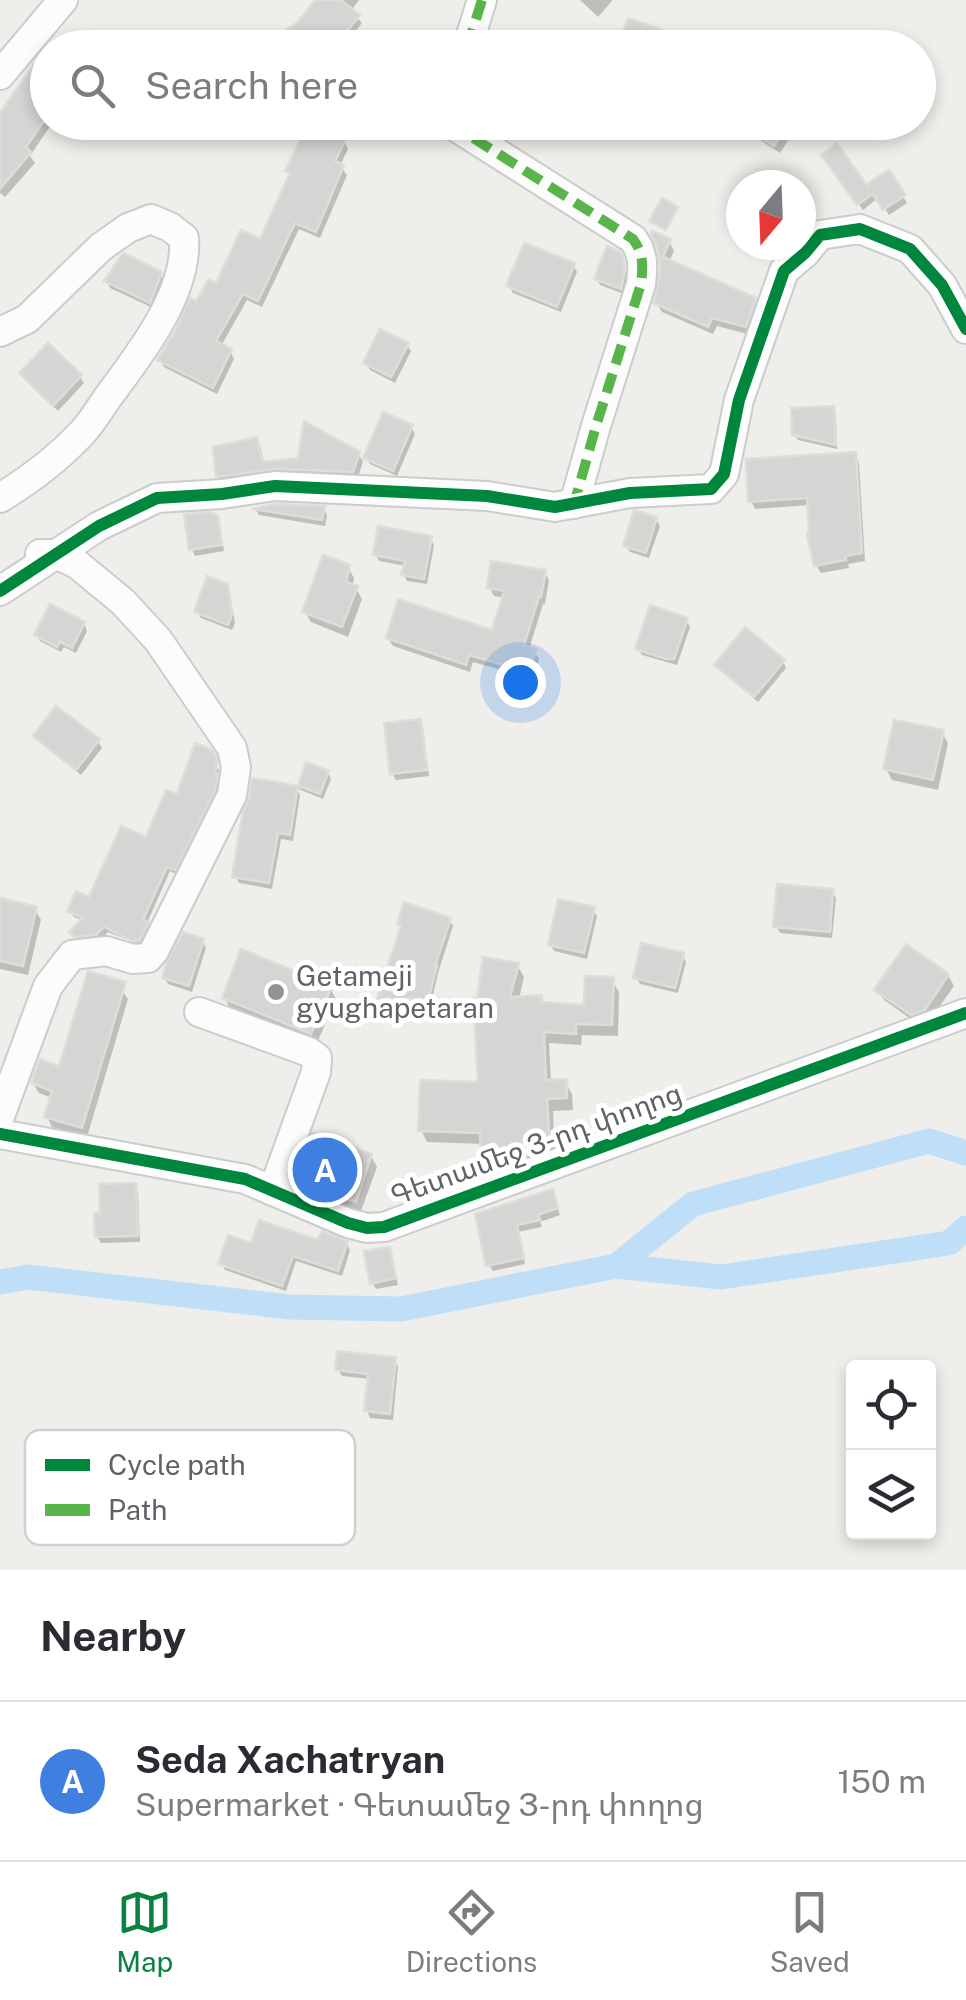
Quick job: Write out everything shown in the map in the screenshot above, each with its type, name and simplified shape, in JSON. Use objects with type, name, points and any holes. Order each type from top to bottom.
[{"type":"street","points":[[38,30],[63,0]]},
{"type":"street","points":[[473,30],[482,0]]},
{"type":"street","points":[[0,75],[30,39]]},
{"type":"street","points":[[476,140],[633,239],[644,262],[641,284],[574,504]]},
{"type":"street","points":[[0,332],[27,319],[101,247],[128,228],[151,219],[184,238],[186,254],[176,289],[124,375],[82,434],[0,498]]},
{"type":"street","points":[[0,591],[99,526],[156,498],[276,486],[487,496],[555,507],[630,493],[711,490],[724,474],[739,400],[784,271],[820,235],[860,229],[910,249],[942,285],[966,329]]},
{"type":"street","points":[[0,576],[36,554],[56,554],[106,586],[158,640],[232,748],[236,768],[232,795],[154,951],[148,958],[106,951],[72,955],[48,986],[0,1116]]},
{"type":"street","points":[[198,1012],[317,1058],[316,1072],[273,1191]]},
{"type":"street","name":"Գետամեջ 3-րդ փողոց","points":[[0,1134],[245,1179],[348,1223],[384,1227],[966,1014]]},
{"type":"building","points":[[315,0],[341,0],[360,15],[348,30],[287,30]]},
{"type":"building","points":[[628,18],[660,29],[660,30],[624,30]]},
{"type":"building","points":[[30,70],[31,140],[26,147],[31,152],[0,189],[0,113]]},
{"type":"building","points":[[300,140],[346,140],[335,161],[344,165],[316,232],[295,223],[258,301],[243,294],[216,341],[232,349],[213,388],[157,360],[190,298],[196,301],[209,279],[216,283],[241,230],[260,239],[290,173],[285,171]]},
{"type":"building","points":[[837,143],[868,187],[889,170],[906,195],[883,210],[873,194],[857,205],[821,155]]},
{"type":"building","points":[[662,198],[678,207],[666,230],[649,221]]},
{"type":"building","points":[[652,231],[671,239],[663,257],[756,298],[746,327],[712,318],[708,327],[653,303],[660,266]]},
{"type":"building","points":[[524,243],[575,263],[557,307],[506,286]]},
{"type":"building","points":[[607,246],[623,256],[621,289],[594,279]]},
{"type":"building","points":[[123,253],[162,272],[150,303],[104,281]]},
{"type":"building","points":[[380,329],[409,343],[391,377],[363,363]]},
{"type":"building","points":[[48,343],[82,375],[53,406],[19,373]]},
{"type":"building","points":[[834,406],[836,445],[792,435],[791,408]]},
{"type":"building","points":[[383,412],[413,425],[393,471],[363,458]]},
{"type":"building","points":[[304,421],[360,452],[353,472],[275,469],[216,477],[213,447],[257,437],[262,462],[298,458]]},
{"type":"building","points":[[856,452],[862,553],[814,566],[807,534],[807,498],[748,502],[746,459]]},
{"type":"building","points":[[276,504],[325,506],[322,520],[252,509]]},
{"type":"building","points":[[634,510],[657,517],[646,553],[623,546]]},
{"type":"building","points":[[210,512],[218,516],[222,545],[189,550],[184,514]]},
{"type":"building","points":[[378,526],[432,536],[424,579],[401,575],[405,561],[373,555]]},
{"type":"building","points":[[323,555],[350,565],[346,582],[358,586],[342,627],[302,612]]},
{"type":"building","points":[[491,561],[546,570],[524,645],[536,649],[529,672],[469,655],[466,665],[386,638],[398,599],[492,630],[504,591],[487,588]]},
{"type":"building","points":[[207,576],[228,584],[232,614],[228,625],[194,612]]},
{"type":"building","points":[[50,604],[85,622],[72,648],[60,642],[57,647],[34,635]]},
{"type":"building","points":[[650,605],[688,618],[674,659],[635,649]]},
{"type":"building","points":[[745,627],[785,660],[754,697],[714,665]]},
{"type":"building","points":[[56,706],[100,739],[76,770],[33,736]]},
{"type":"building","points":[[421,719],[427,770],[390,774],[384,723]]},
{"type":"building","points":[[894,720],[944,730],[933,780],[883,769]]},
{"type":"building","points":[[195,743],[216,755],[215,790],[175,870],[167,867],[143,920],[149,922],[139,941],[104,927],[96,935],[74,937],[69,932],[83,918],[67,911],[76,891],[89,897],[121,826],[146,837],[166,790],[177,794]]},
{"type":"building","points":[[306,762],[329,771],[320,794],[298,786]]},
{"type":"building","points":[[252,778],[298,786],[290,835],[278,833],[269,883],[232,877]]},
{"type":"building","points":[[777,884],[833,889],[830,932],[773,927]]},
{"type":"building","points":[[0,898],[37,907],[23,966],[0,961]]},
{"type":"building","points":[[558,899],[595,907],[584,953],[548,945]]},
{"type":"building","points":[[404,902],[451,918],[427,1004],[408,998],[402,1017],[374,1008],[401,926],[397,924]]},
{"type":"building","points":[[183,932],[204,939],[189,986],[162,978]]},
{"type":"building","points":[[641,943],[684,953],[675,988],[633,978]]},
{"type":"building","points":[[906,944],[949,974],[925,1010],[911,1015],[874,990]]},
{"type":"building","name":"Getameji gyughapetaran","points":[[241,949],[332,986],[311,1034],[222,998]]},
{"type":"building","points":[[483,957],[519,963],[510,997],[542,995],[542,1002],[584,1005],[585,976],[614,977],[612,1025],[576,1024],[576,1034],[544,1032],[546,1080],[567,1079],[567,1098],[547,1099],[550,1147],[525,1156],[481,1159],[480,1133],[418,1131],[420,1080],[478,1082],[473,998],[477,998]]},
{"type":"building","points":[[88,971],[126,982],[82,1128],[44,1117],[52,1091],[31,1083],[40,1059],[59,1066]]},
{"type":"building","points":[[313,1133],[372,1154],[356,1202],[295,1181]]},
{"type":"building","points":[[136,1183],[138,1236],[95,1237],[94,1213],[100,1213],[99,1184]]},
{"type":"building","points":[[553,1189],[558,1208],[538,1215],[540,1220],[517,1225],[524,1258],[486,1266],[475,1214]]},
{"type":"building","points":[[259,1220],[318,1240],[322,1231],[348,1241],[338,1271],[293,1256],[282,1286],[218,1264],[228,1235],[251,1243]]},
{"type":"building","points":[[390,1247],[396,1278],[370,1284],[364,1251]]},
{"type":"building","points":[[337,1351],[396,1357],[390,1414],[364,1411],[368,1374],[335,1370]]},
{"type":"waterway","points":[[616,1266],[693,1204],[929,1141],[966,1153]]},
{"type":"waterway","points":[[0,1282],[28,1277],[290,1307],[401,1309],[616,1266],[721,1277],[949,1243],[966,1228]]},
{"type":"marked path","points":[[473,30],[482,0]]},
{"type":"marked path","points":[[476,140],[633,239],[639,250],[641,284],[574,504]]},
{"type":"cycle path","points":[[0,591],[99,526],[157,498],[275,486],[487,496],[555,507],[630,493],[711,489],[724,474],[739,400],[784,271],[820,235],[860,229],[910,249],[942,285],[966,329]]},
{"type":"cycle path","points":[[0,1134],[245,1179],[348,1223],[384,1227],[966,1013]]},
{"type":"place","name":"Getameji gyughapetaran","points":[[276,992]]},
{"type":"place","name":"Seda Xachatryan","points":[[325,1170]]}]
